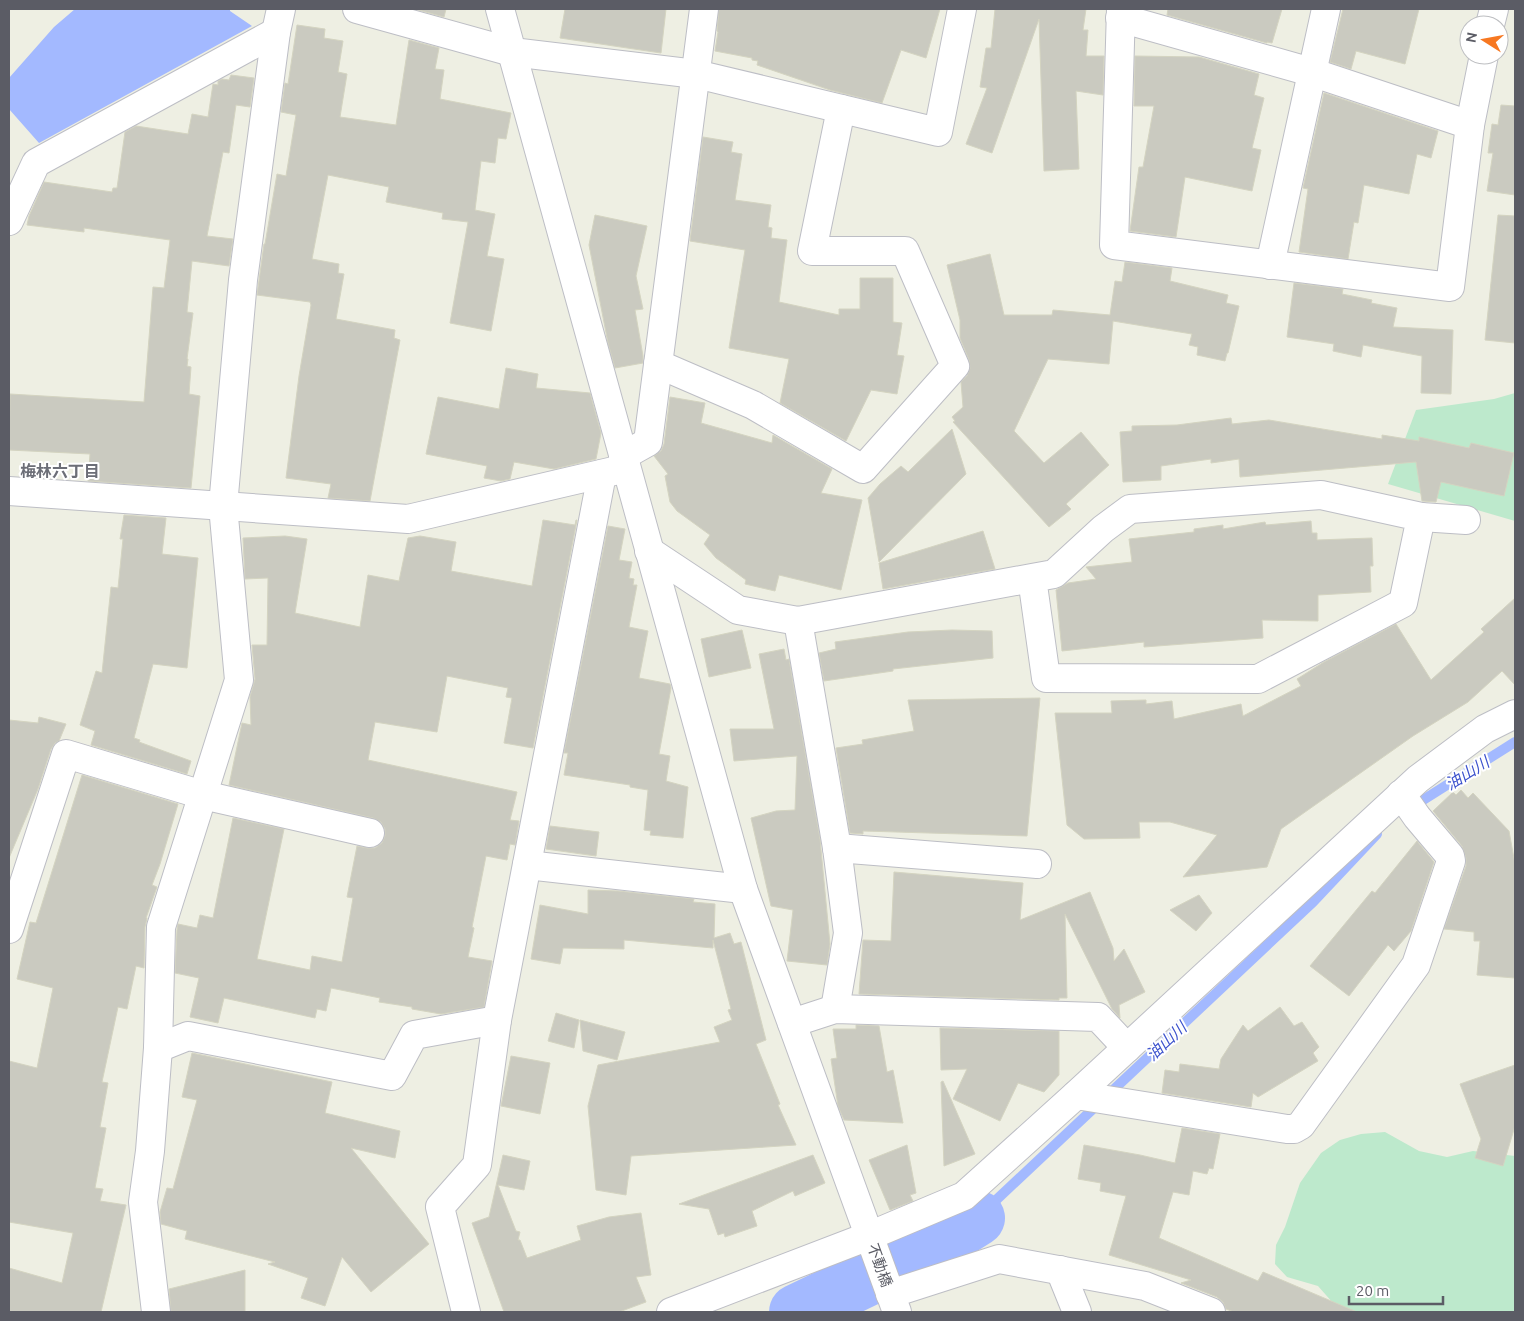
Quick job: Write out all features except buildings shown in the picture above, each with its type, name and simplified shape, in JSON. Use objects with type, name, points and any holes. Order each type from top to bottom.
[{"type":"street","points":[[356,9],[512,52],[696,74],[938,132],[962,9]]},
{"type":"street","name":"不動橋","points":[[500,9],[617,466],[649,551],[743,888],[893,1303]]},
{"type":"street","points":[[9,490],[408,518],[617,466],[648,442],[704,9]]},
{"type":"street","points":[[1270,265],[1326,9]]},
{"type":"street","points":[[1470,125],[1311,72],[1120,14],[1114,245],[1450,287],[1470,125],[1482,65]]},
{"type":"street","points":[[9,221],[36,163],[278,20]]},
{"type":"street","points":[[156,1312],[143,1202],[150,1151],[158,1048],[161,927],[239,680],[223,506],[243,280],[278,20]]},
{"type":"street","points":[[658,364],[753,405],[863,469],[955,366],[905,251],[812,251],[841,109]]},
{"type":"street","points":[[466,1312],[440,1206],[477,1165],[497,1020],[527,865],[617,466]]},
{"type":"street","points":[[649,551],[738,610],[798,621],[1054,574],[1102,529],[1130,508],[1321,495],[1421,517],[1466,520]]},
{"type":"street","points":[[1032,578],[1046,678],[1258,679],[1403,603],[1421,517]]},
{"type":"street","points":[[798,621],[836,848],[848,933],[835,1010]]},
{"type":"street","points":[[671,1312],[870,1236],[964,1196],[1418,779],[1486,729],[1515,714]]},
{"type":"street","points":[[9,929],[66,754],[203,795],[370,833]]},
{"type":"street","points":[[1076,1095],[1287,1129],[1294,1129],[1301,1125],[1416,965],[1451,861],[1450,856],[1401,794]]},
{"type":"street","points":[[836,848],[1037,864]]},
{"type":"street","points":[[527,865],[743,888]]},
{"type":"street","points":[[792,1023],[835,1010],[1098,1017],[1127,1048]]},
{"type":"street","points":[[158,1048],[188,1036],[392,1076],[414,1035],[497,1020]]},
{"type":"street","points":[[893,1303],[999,1259],[1145,1286],[1211,1312]]},
{"type":"street","points":[[1060,1270],[1077,1312]]},
{"type":"green space","points":[[1515,393],[1515,521],[1388,484],[1416,410],[1494,399]]},
{"type":"green space","points":[[1385,1132],[1419,1151],[1447,1157],[1473,1151],[1515,1156],[1515,1312],[1341,1312],[1318,1286],[1287,1277],[1275,1264],[1276,1245],[1285,1227],[1300,1183],[1321,1153],[1340,1140],[1361,1134]]},
{"type":"water","points":[[75,9],[230,9],[230,11],[252,26],[39,143],[9,109],[9,78],[54,27]]},
{"type":"waterway","name":"油山川","points":[[1412,807],[1515,742]]},
{"type":"waterway","name":"油山川","points":[[977,1218],[1313,902],[1377,834]]},
{"type":"waterway","name":"油山川","points":[[797,1312],[928,1249],[977,1218]]},
{"type":"district","name":"梅林六丁目","points":[[60,471]]}]
